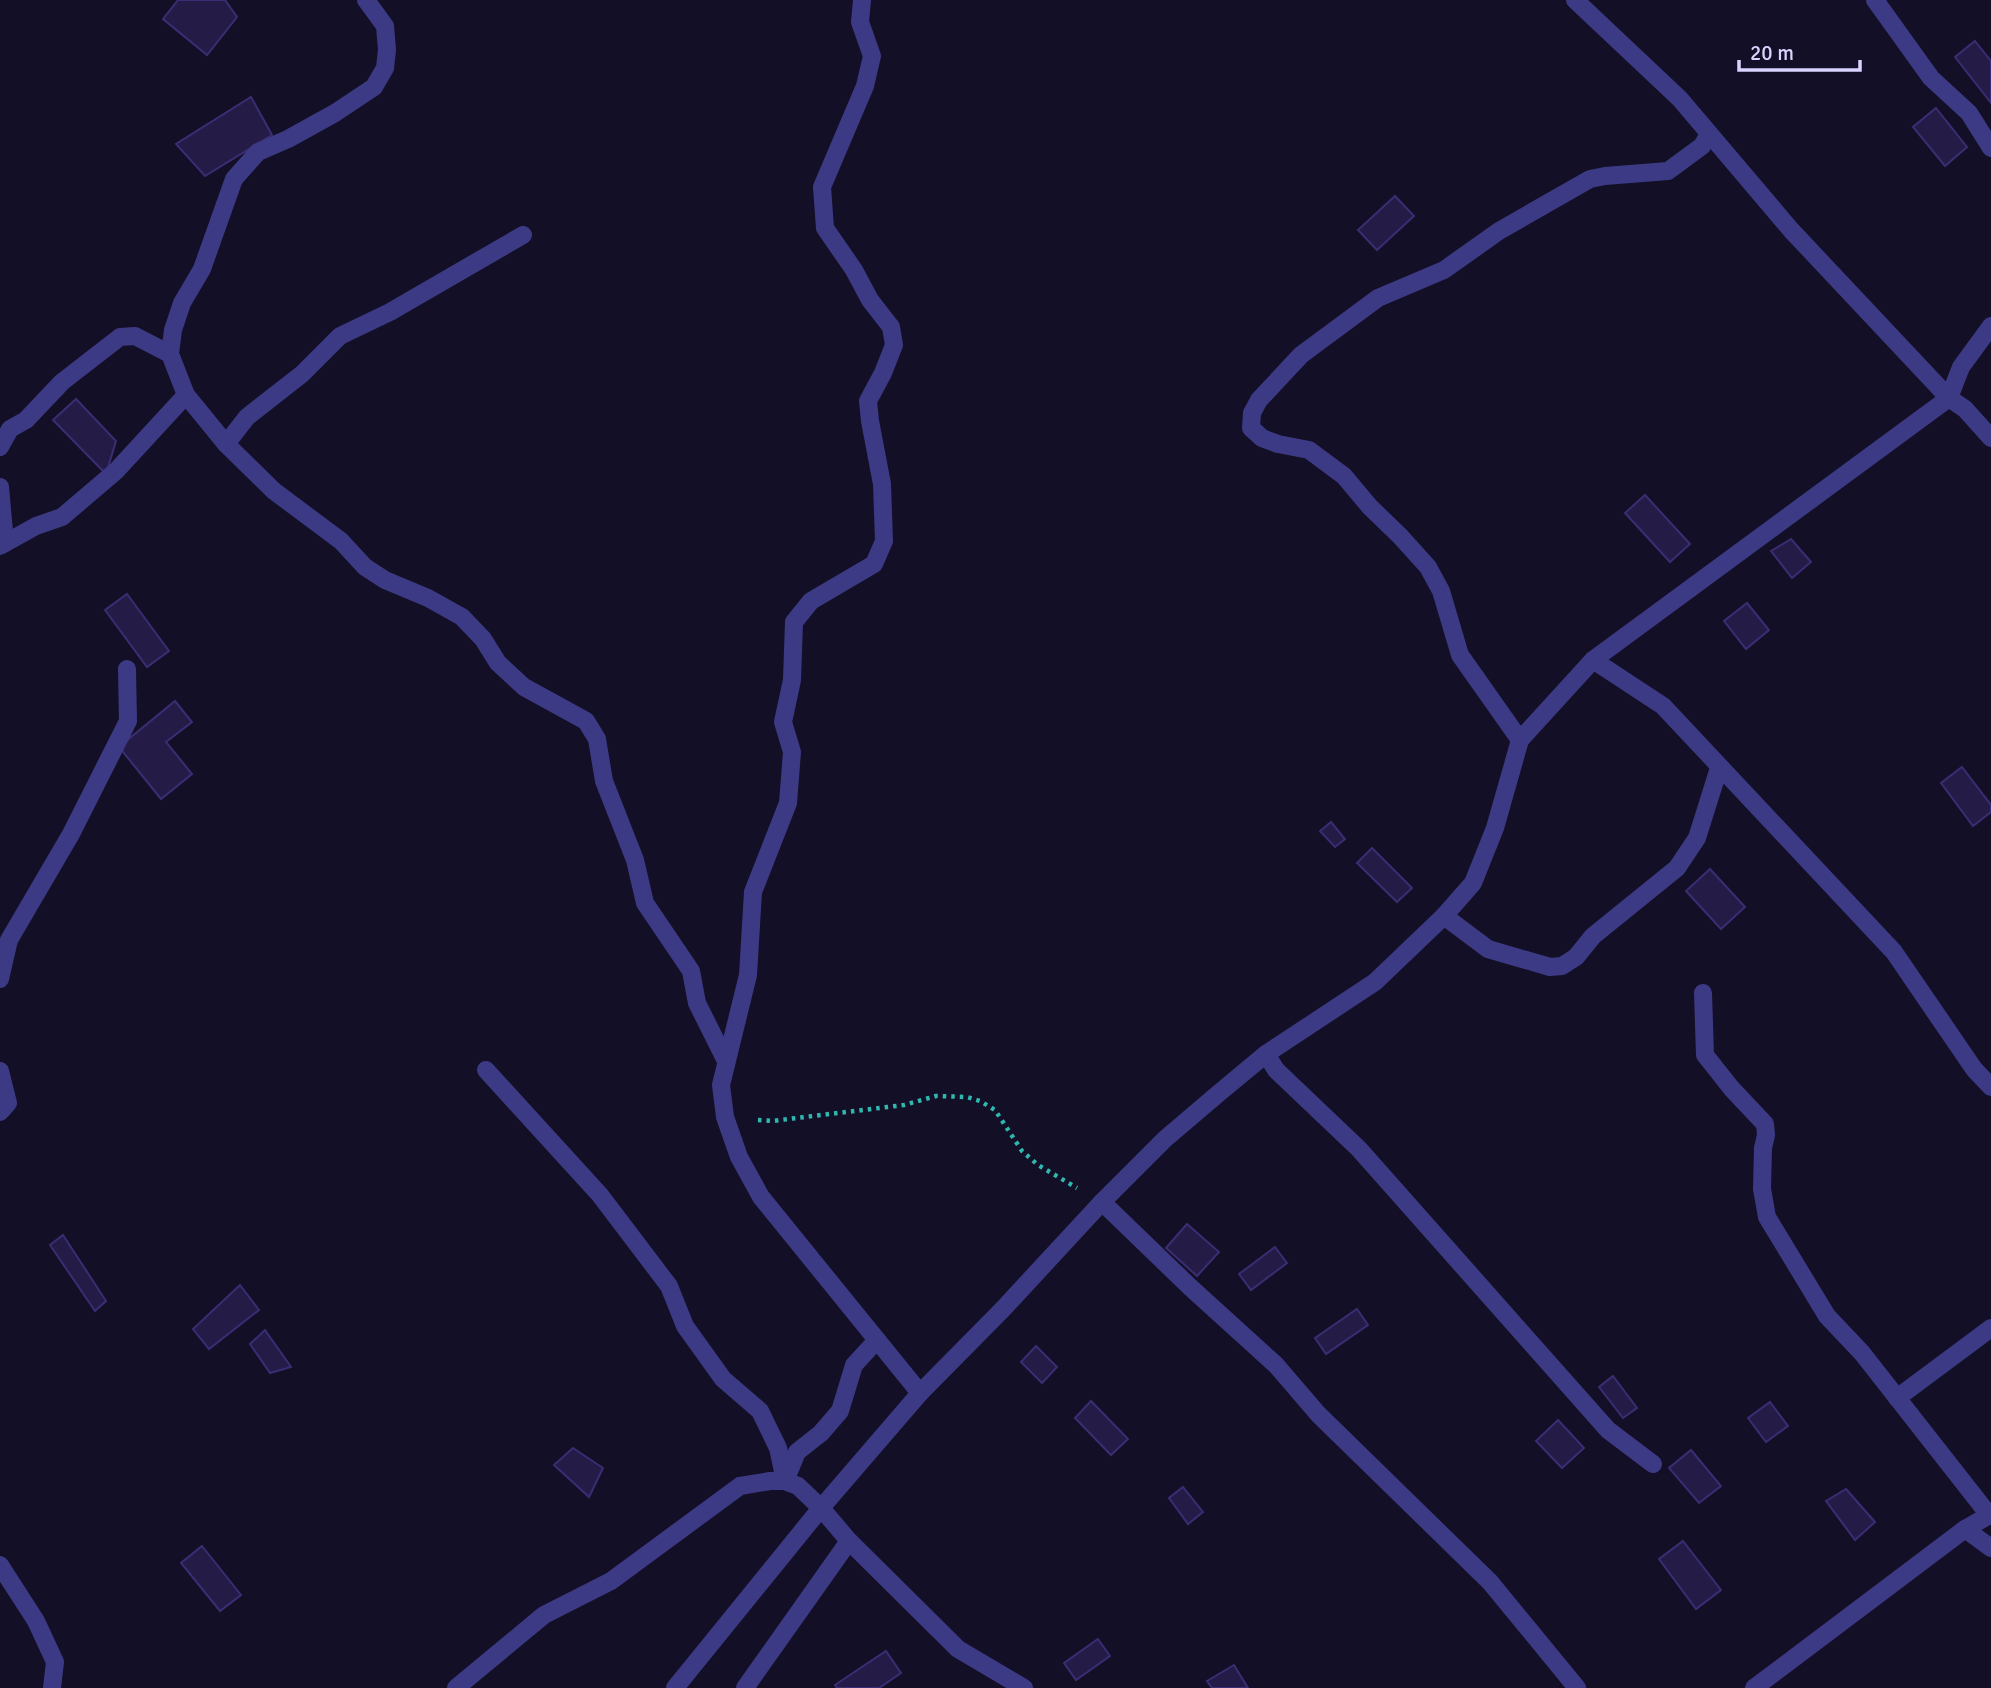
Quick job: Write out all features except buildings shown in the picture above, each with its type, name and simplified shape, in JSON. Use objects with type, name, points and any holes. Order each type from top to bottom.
[{"type":"street","points":[[366,0],[385,26],[385,68],[374,87],[300,132],[258,152],[234,179],[202,269],[182,303],[173,330],[170,354],[186,395],[226,444],[274,491],[341,541],[365,567],[385,580],[428,598],[462,617],[483,639],[498,663],[524,687],[586,721],[597,739],[604,782],[635,860],[645,903],[691,971],[697,1003],[726,1061]]},
{"type":"street","points":[[862,0],[860,22],[872,56],[865,86],[821,187],[825,228],[854,270],[870,300],[891,327],[894,345],[868,401],[883,484],[884,541],[874,564],[811,601],[794,622],[792,680],[783,722],[792,752],[788,803],[753,892],[748,975],[721,1085],[725,1117],[739,1157],[761,1197],[920,1393]]},
{"type":"street","points":[[1575,0],[1680,99],[1706,140],[1724,151],[1791,230],[1949,398],[1965,409],[1991,438]]},
{"type":"street","points":[[1875,0],[1931,78],[1969,113],[1991,149]]},
{"type":"street","points":[[1520,740],[1460,655],[1441,592],[1427,567],[1344,476],[1309,450],[1262,438],[1251,428],[1252,413],[1259,400],[1300,355],[1378,298],[1444,270],[1499,231],[1590,179],[1668,171],[1706,140]]},
{"type":"street","points":[[226,444],[247,417],[302,374],[340,335],[390,312],[523,235]]},
{"type":"street","points":[[675,1688],[821,1508],[920,1393],[1002,1310],[1102,1202],[1165,1139],[1266,1054],[1375,982],[1444,916],[1473,883],[1495,828],[1520,740],[1593,660],[1949,398],[1961,367],[1991,326]]},
{"type":"street","points":[[0,447],[10,429],[26,420],[62,382],[120,337],[135,336],[170,354]]},
{"type":"street","points":[[0,487],[3,544],[36,526],[62,517],[116,471],[186,395]]},
{"type":"street","points":[[1593,660],[1663,706],[1894,952],[1966,1059],[1991,1087]]},
{"type":"street","points":[[0,979],[9,940],[71,834],[128,721],[127,669]]},
{"type":"street","points":[[1444,916],[1488,949],[1550,967],[1562,966],[1576,957],[1593,936],[1677,868],[1697,838],[1719,768]]},
{"type":"street","points":[[1703,993],[1706,1055],[1732,1089],[1765,1124],[1762,1189],[1767,1217],[1827,1316],[1861,1353],[1990,1514],[1965,1529],[1754,1688]]},
{"type":"street","points":[[1266,1054],[1276,1070],[1359,1149],[1435,1232],[1608,1430],[1653,1464]]},
{"type":"street","points":[[486,1070],[600,1195],[669,1286],[685,1326],[723,1379],[760,1411],[779,1448],[785,1481]]},
{"type":"street","points":[[0,1071],[8,1103],[0,1112]]},
{"type":"street","points":[[1102,1202],[1276,1365],[1318,1414],[1490,1583],[1577,1688]]},
{"type":"street","points":[[1897,1398],[1991,1328]]},
{"type":"street","points":[[785,1481],[797,1452],[821,1433],[840,1410],[854,1365],[877,1340]]},
{"type":"street","points":[[456,1688],[544,1615],[611,1581],[740,1486],[770,1481],[785,1481],[798,1486],[849,1541],[958,1649],[1024,1688]]},
{"type":"street","points":[[1965,1529],[1991,1548]]},
{"type":"street","points":[[744,1688],[849,1541]]},
{"type":"street","points":[[0,1565],[36,1621],[55,1662],[52,1688]]},
{"type":"path","points":[[725,1117],[772,1121],[904,1104],[936,1096],[968,1097],[995,1110],[1022,1151],[1038,1165],[1102,1202]]}]
